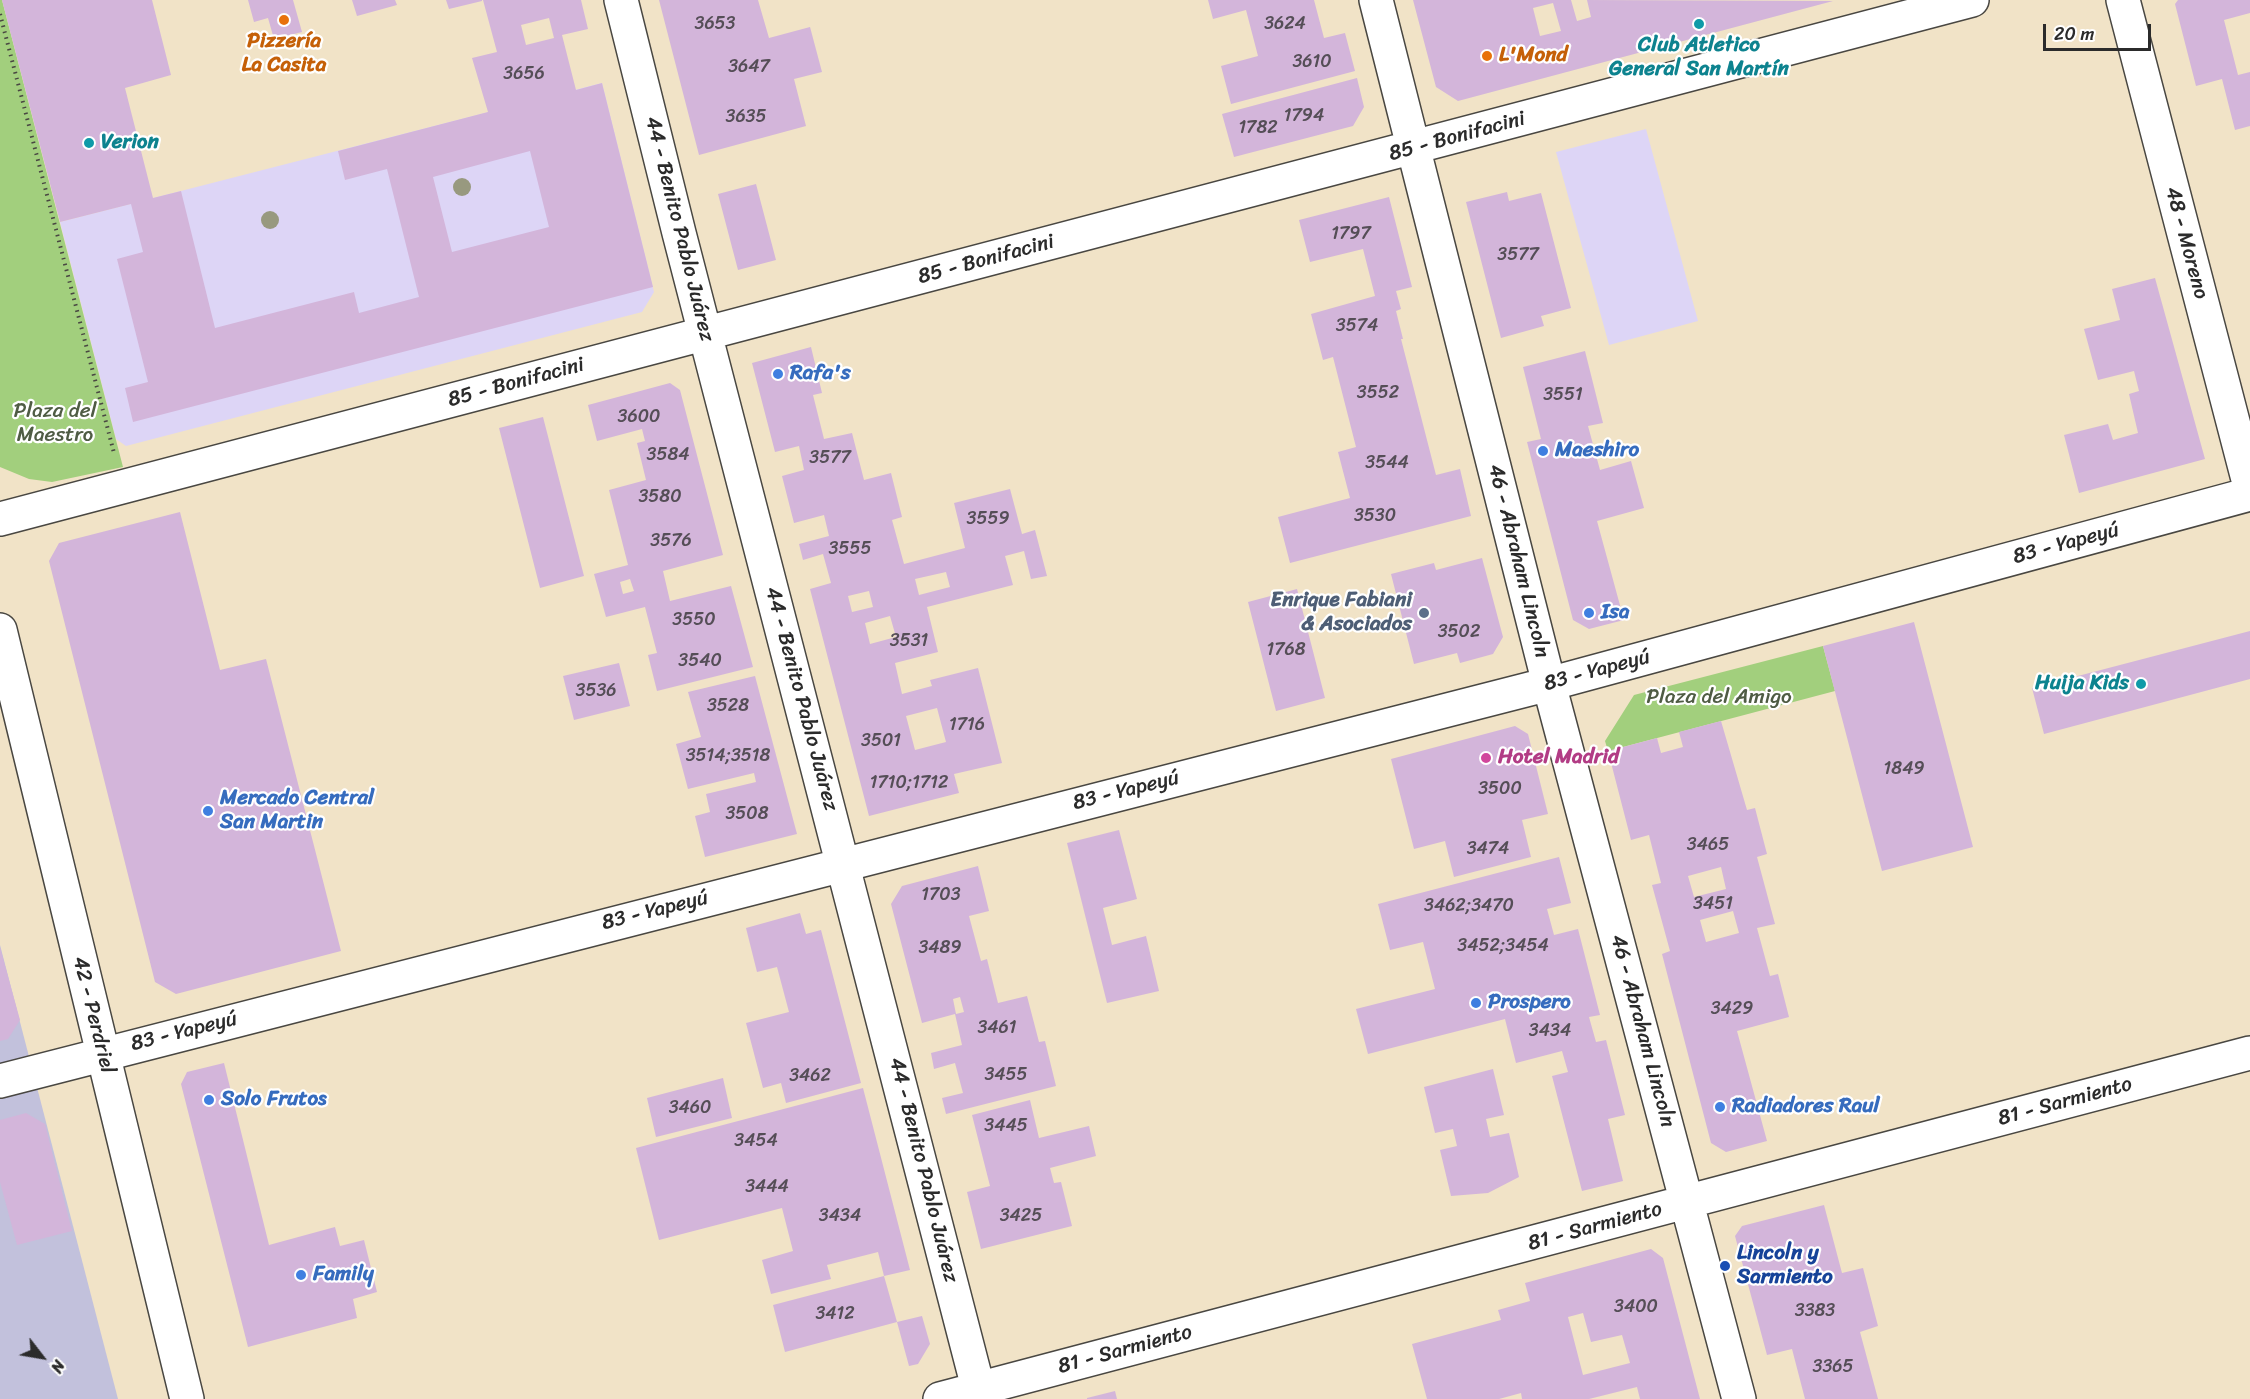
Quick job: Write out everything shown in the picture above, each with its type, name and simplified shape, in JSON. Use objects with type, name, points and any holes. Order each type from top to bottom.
[{"type":"street","name":"44 - Benito Pablo Juárez","points":[[621,0],[980,1394]]},
{"type":"street","name":"46 - Abraham Lincoln","points":[[1376,0],[1549,684],[1739,1399]]},
{"type":"street","name":"85 - Bonifacini","points":[[0,519],[1414,149],[1972,0]]},
{"type":"street","name":"48 - Moreno","points":[[2123,0],[2250,487]]},
{"type":"street","name":"83 - Yapeyú","points":[[0,1081],[1549,684],[2250,494]]},
{"type":"street","name":"42 - Perdriel","points":[[0,630],[188,1399]]},
{"type":"street","name":"81 - Sarmiento","points":[[940,1399],[980,1394],[2250,1053]]},
{"type":"path","points":[[0,14],[115,457]]},
{"type":"shaded area","points":[[602,83],[654,292],[642,312],[126,446],[116,439],[60,222]]},
{"type":"shaded area","points":[[1646,129],[1698,321],[1609,345],[1556,152]]},
{"type":"shaded area","points":[[0,945],[118,1399],[0,1399]]},
{"type":"green space","name":"Plaza del Maestro","points":[[0,0],[2,0],[123,467],[52,482],[29,479],[0,467]]},
{"type":"green space","name":"Plaza del Amigo","points":[[1823,646],[1835,691],[1608,751],[1605,741],[1634,695]]},
{"type":"building","points":[[2,0],[152,0],[171,75],[125,88],[153,198],[181,191],[215,328],[354,292],[359,313],[419,297],[387,169],[345,180],[338,151],[488,112],[472,58],[497,52],[483,0],[581,0],[588,29],[562,35],[576,90],[602,83],[653,287],[133,422],[125,388],[148,382],[117,259],[143,252],[131,204],[60,222]],"holes":[[[549,18],[554,38],[526,45],[521,25]],[[530,151],[549,227],[452,252],[433,177]]]},
{"type":"building","name":"Pizzería La Casita","points":[[248,0],[293,0],[302,32],[274,39],[268,18],[254,22]]},
{"type":"building","points":[[352,0],[395,0],[397,5],[357,16]]},
{"type":"building","points":[[446,0],[482,0],[482,1],[449,9]]},
{"type":"building","points":[[659,0],[758,0],[769,38],[810,27],[822,72],[794,79],[806,126],[699,155]]},
{"type":"building","points":[[1208,0],[1314,0],[1324,38],[1345,33],[1355,71],[1231,104],[1221,66],[1258,56],[1246,10],[1213,19]]},
{"type":"building","points":[[1413,0],[1571,0],[1577,21],[1591,17],[1587,0],[1833,1],[1458,101],[1436,87]],"holes":[[[1553,3],[1561,31],[1540,36],[1533,8]]]},
{"type":"building","points":[[2178,0],[2250,0],[2250,13],[2224,20],[2238,75],[2250,72],[2250,126],[2235,130],[2222,79],[2196,86],[2175,4]]},
{"type":"building","points":[[1357,78],[1364,107],[1353,126],[1234,157],[1222,114]]},
{"type":"building","points":[[756,184],[776,260],[738,270],[718,194]]},
{"type":"building","points":[[1507,192],[1509,201],[1541,193],[1571,308],[1541,316],[1544,326],[1501,338],[1466,202]]},
{"type":"building","points":[[1389,197],[1412,287],[1396,291],[1401,309],[1396,311],[1403,339],[1401,339],[1436,475],[1460,469],[1471,516],[1290,563],[1278,517],[1350,498],[1338,452],[1356,447],[1333,357],[1323,360],[1311,314],[1375,296],[1363,249],[1310,262],[1299,220]]},
{"type":"building","points":[[2155,278],[2205,459],[2079,493],[2064,435],[2108,424],[2113,440],[2138,433],[2129,394],[2139,391],[2134,371],[2098,380],[2084,329],[2120,320],[2112,289]]},
{"type":"building","points":[[811,347],[822,393],[813,395],[824,439],[852,433],[864,480],[891,473],[902,517],[892,520],[904,564],[965,548],[954,503],[1010,489],[1022,534],[1035,530],[1047,576],[1031,579],[1024,551],[1005,556],[1013,585],[927,607],[938,652],[895,663],[902,694],[932,686],[930,680],[978,668],[1002,763],[954,774],[959,793],[869,816],[810,589],[831,583],[823,554],[803,560],[799,544],[829,536],[824,515],[794,523],[782,476],[804,470],[799,446],[775,452],[752,363]],"holes":[[[946,572],[950,587],[919,595],[915,579]],[[869,591],[873,607],[852,612],[848,596]],[[890,616],[896,637],[870,644],[865,623]],[[937,708],[946,742],[915,750],[906,716]]]},
{"type":"building","points":[[1585,351],[1603,423],[1588,426],[1600,470],[1631,461],[1644,508],[1597,521],[1624,620],[1589,629],[1573,620],[1527,442],[1541,439],[1523,367]]},
{"type":"building","points":[[670,383],[680,390],[723,555],[663,571],[670,601],[731,586],[753,667],[657,691],[648,655],[657,653],[645,607],[606,617],[594,574],[628,565],[609,490],[646,480],[637,443],[645,441],[642,429],[597,441],[588,405]],"holes":[[[630,579],[634,591],[623,594],[620,582]]]},
{"type":"building","points":[[543,417],[584,576],[540,588],[499,428]]},
{"type":"building","name":"Mercado Central San Martin","points":[[180,512],[220,670],[266,659],[341,951],[176,994],[155,982],[49,561],[59,543]]},
{"type":"building","points":[[1482,558],[1503,637],[1493,654],[1460,663],[1457,653],[1414,664],[1391,574],[1434,563],[1436,570]]},
{"type":"building","points":[[1297,589],[1325,698],[1276,711],[1248,602]]},
{"type":"building","points":[[1914,622],[1973,847],[1882,871],[1823,646]]},
{"type":"building","name":"Huija Kids","points":[[2250,631],[2250,679],[2044,734],[2032,688]]},
{"type":"building","points":[[619,663],[630,706],[574,720],[563,676]]},
{"type":"building","points":[[755,676],[797,834],[705,857],[695,816],[710,812],[706,794],[756,782],[754,773],[688,789],[676,744],[701,737],[688,692]]},
{"type":"building","points":[[1721,721],[1747,810],[1755,808],[1767,854],[1757,857],[1775,924],[1757,928],[1770,976],[1778,974],[1789,1017],[1737,1031],[1767,1141],[1726,1152],[1711,1143],[1662,954],[1670,951],[1652,885],[1661,883],[1649,835],[1631,840],[1608,751],[1657,738],[1661,753],[1683,747],[1679,732]],"holes":[[[1721,867],[1726,889],[1694,897],[1688,876]],[[1733,911],[1739,933],[1706,942],[1700,920]]]},
{"type":"building","points":[[1515,726],[1528,734],[1548,814],[1522,820],[1531,857],[1454,877],[1445,841],[1414,849],[1391,759]]},
{"type":"building","points":[[1119,830],[1137,899],[1103,908],[1112,945],[1146,936],[1159,991],[1107,1003],[1067,843]]},
{"type":"building","points":[[1559,857],[1571,903],[1547,909],[1554,935],[1578,929],[1600,1015],[1589,1017],[1596,1042],[1606,1040],[1625,1115],[1608,1119],[1623,1181],[1582,1191],[1552,1076],[1568,1072],[1562,1051],[1516,1063],[1505,1019],[1368,1054],[1356,1009],[1435,989],[1423,942],[1390,950],[1378,904]]},
{"type":"building","points":[[978,866],[989,911],[969,916],[981,961],[987,959],[998,1003],[1027,996],[1039,1042],[1045,1041],[1056,1086],[946,1114],[942,1098],[963,1093],[955,1063],[934,1069],[931,1053],[962,1045],[955,1014],[922,1023],[891,904],[902,886]],"holes":[[[960,997],[964,1012],[956,1014],[953,999]]]},
{"type":"building","points":[[800,913],[806,934],[821,930],[861,1083],[786,1103],[781,1083],[763,1088],[746,1023],[789,1012],[777,967],[757,972],[746,928]]},
{"type":"building","points":[[0,947],[20,1020],[8,1039],[0,1041]]},
{"type":"building","points":[[224,1063],[269,1245],[335,1227],[340,1246],[364,1240],[377,1292],[353,1299],[357,1318],[248,1347],[181,1084],[187,1072]]},
{"type":"building","points":[[1493,1069],[1504,1115],[1486,1119],[1490,1137],[1509,1133],[1519,1177],[1488,1193],[1451,1196],[1440,1150],[1457,1146],[1453,1129],[1435,1133],[1424,1087]]},
{"type":"building","points":[[723,1078],[732,1118],[656,1137],[647,1098]]},
{"type":"building","points":[[863,1088],[910,1270],[884,1276],[878,1252],[827,1265],[831,1279],[771,1294],[762,1260],[793,1251],[782,1208],[659,1240],[636,1148]]},
{"type":"building","points":[[1030,1100],[1039,1138],[1089,1126],[1096,1156],[1050,1168],[1054,1183],[1061,1182],[1072,1226],[981,1249],[967,1192],[990,1186],[972,1115]]},
{"type":"building","points":[[26,1113],[45,1124],[72,1231],[17,1245],[0,1182],[0,1120]]},
{"type":"building","points":[[1824,1205],[1842,1273],[1863,1268],[1878,1326],[1860,1332],[1878,1399],[1805,1399],[1792,1349],[1767,1355],[1735,1236],[1742,1226]]},
{"type":"building","points":[[1651,1249],[1663,1258],[1700,1399],[1640,1399],[1637,1387],[1589,1399],[1522,1399],[1521,1393],[1499,1399],[1427,1399],[1412,1344],[1501,1320],[1498,1310],[1530,1301],[1525,1283]],"holes":[[[1583,1313],[1591,1342],[1622,1335],[1630,1363],[1583,1375],[1568,1317]]]},
{"type":"building","points":[[884,1276],[897,1322],[785,1352],[773,1305]]},
{"type":"building","points":[[922,1316],[930,1344],[918,1364],[909,1366],[897,1322]]},
{"type":"building","points":[[1115,1391],[1117,1399],[1087,1399],[1087,1398]]},
{"type":"place","name":"Pizzería La Casita","points":[[284,20]]},
{"type":"place","name":"Club Atletico General San Martín","points":[[1699,24]]},
{"type":"place","name":"L'Mond","points":[[1487,56]]},
{"type":"place","name":"Verion","points":[[89,143]]},
{"type":"place","name":"Rafa's","points":[[778,374]]},
{"type":"place","name":"Maeshiro","points":[[1543,451]]},
{"type":"place","name":"Enrique Fabiani & Asociados","points":[[1424,613]]},
{"type":"place","name":"Isa","points":[[1589,613]]},
{"type":"place","name":"Huija Kids","points":[[2141,684]]},
{"type":"place","name":"Hotel Madrid","points":[[1486,758]]},
{"type":"place","name":"Mercado Central San Martin","points":[[208,811]]},
{"type":"place","name":"Prospero","points":[[1476,1003]]},
{"type":"place","name":"Solo Frutos","points":[[209,1100]]},
{"type":"place","name":"Radiadores Raul","points":[[1720,1107]]},
{"type":"place","name":"Lincoln y Sarmiento","points":[[1725,1266]]},
{"type":"place","name":"Family","points":[[301,1275]]}]
